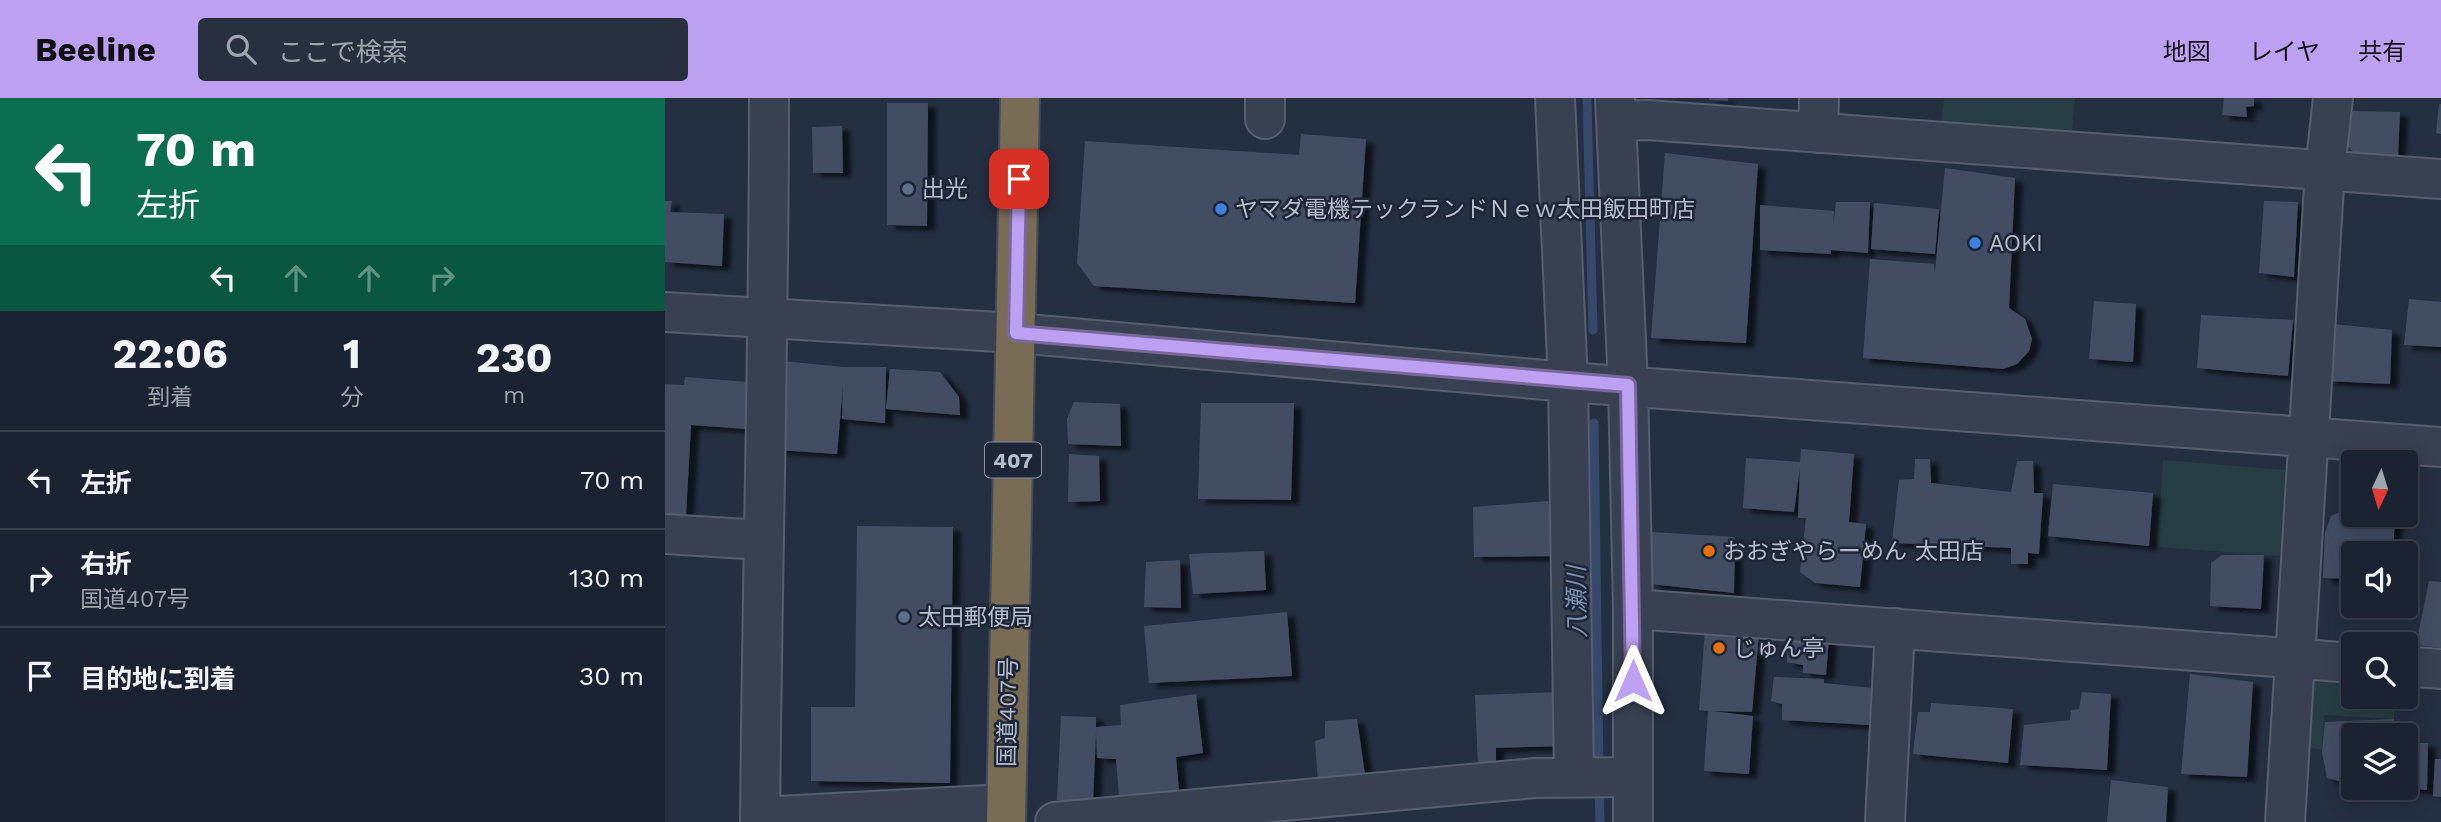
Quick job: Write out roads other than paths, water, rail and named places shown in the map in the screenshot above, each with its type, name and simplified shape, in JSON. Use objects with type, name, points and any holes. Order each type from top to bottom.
[{"type":"highway","name":"国道407号","points":[[1006,813],[1020,98]]},
{"type":"street","points":[[769,98],[769,319],[760,819],[1006,813]]},
{"type":"street","points":[[1555,98],[1568,382],[1576,776]]},
{"type":"street","points":[[2285,822],[2325,170],[2333,98]]},
{"type":"street","points":[[1633,822],[1626,777],[1633,609],[1628,385],[1616,109],[1647,120],[1819,116],[2325,170],[2441,179]]},
{"type":"street","points":[[665,312],[1016,333],[1568,382],[2441,447]]},
{"type":"street","points":[[665,534],[763,540]]},
{"type":"street","points":[[1633,609],[2341,662]]},
{"type":"street","points":[[1885,822],[1895,628]]},
{"type":"street","points":[[2418,667],[2441,669]]},
{"type":"street","points":[[1055,822],[1408,806],[1576,776],[1626,777]]},
{"type":"waterway","name":"八瀬川","points":[[1587,98],[1593,330]]},
{"type":"waterway","name":"八瀬川","points":[[1594,423],[1599,768]]},
{"type":"waterway","name":"八瀬川","points":[[1599,785],[1600,822]]},
{"type":"place","name":"出光","points":[[908,189]]},
{"type":"place","name":"ヤマダ電機テックランドＮｅｗ太田飯田町店","points":[[1221,209]]},
{"type":"place","name":"AOKI","points":[[1975,243]]},
{"type":"place","name":"おおぎやらーめん 太田店","points":[[1709,551]]},
{"type":"place","name":"太田郵便局","points":[[904,617]]},
{"type":"place","name":"じゅん亭","points":[[1719,648]]}]
